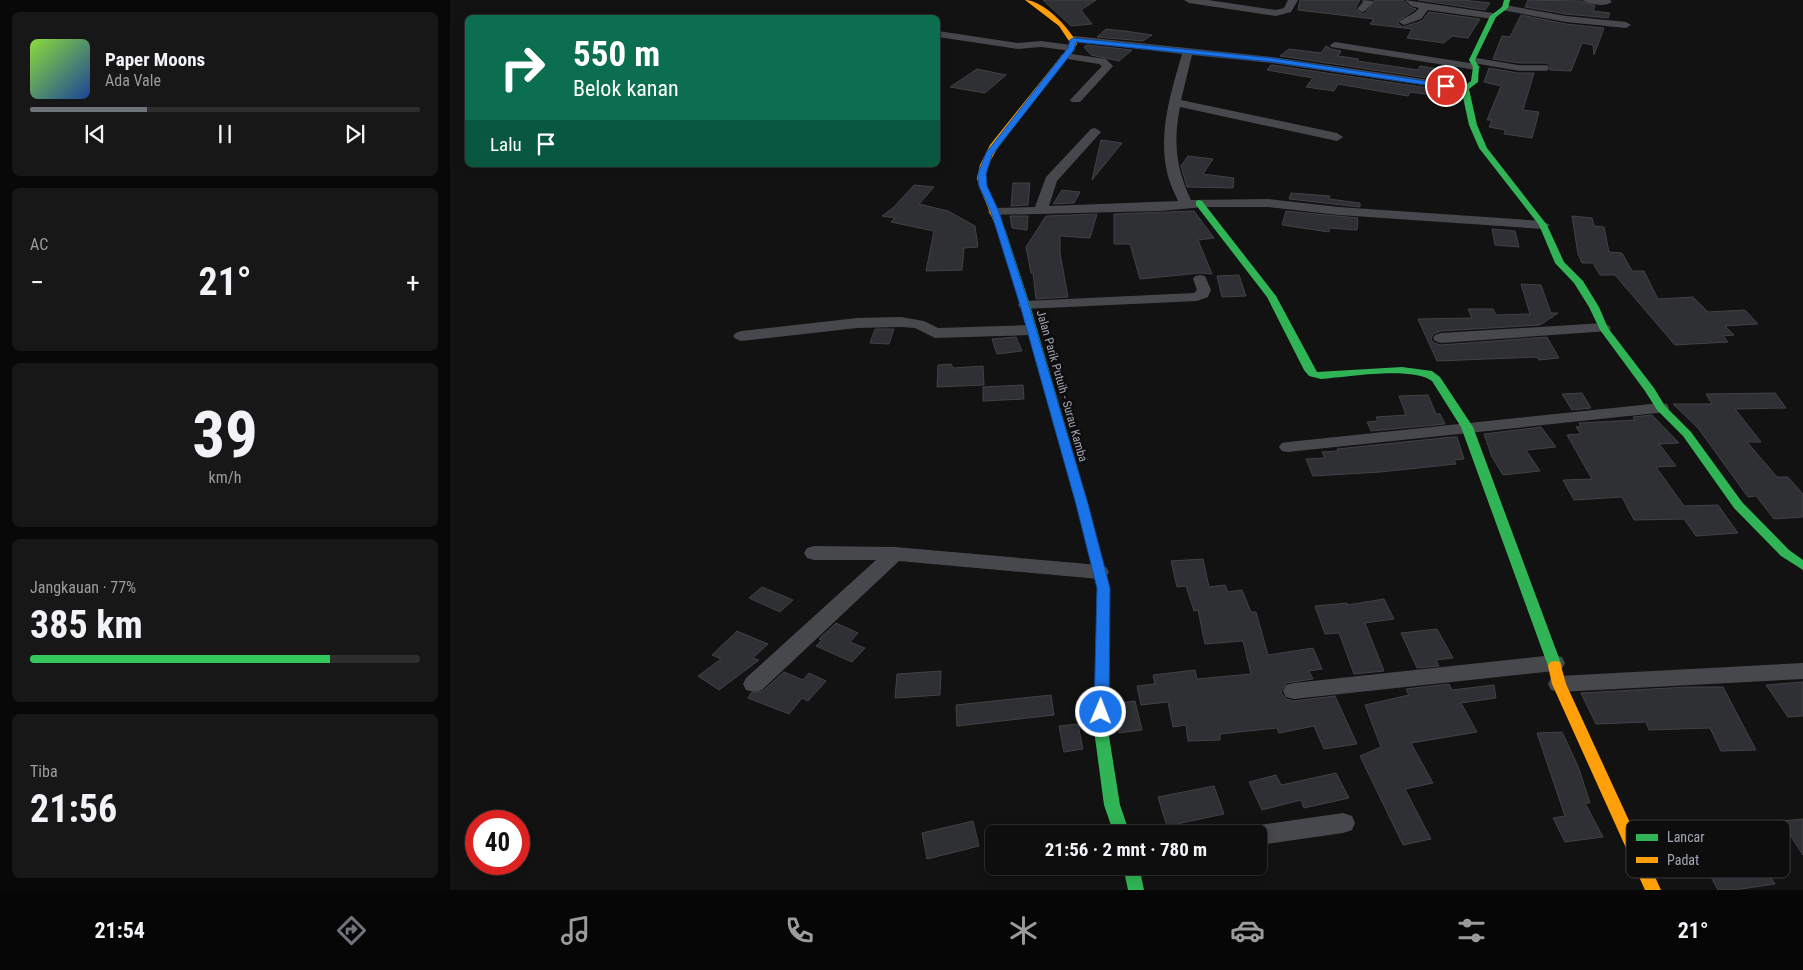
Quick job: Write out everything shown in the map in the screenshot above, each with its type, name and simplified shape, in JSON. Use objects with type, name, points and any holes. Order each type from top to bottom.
[{"type":"street","points":[[1028,0],[1063,28],[1070,48],[1102,61],[1108,66],[1076,100]]},
{"type":"street","points":[[1189,0],[1276,13],[1288,10],[1293,0]]},
{"type":"street","points":[[1362,9],[1367,0]]},
{"type":"street","points":[[1410,0],[1414,4],[1425,7],[1493,16]]},
{"type":"street","points":[[1588,0],[1607,2]]},
{"type":"street","points":[[940,34],[1018,46],[1041,44],[1070,48],[1188,52],[1272,60],[1465,88],[1474,82],[1474,63],[1493,16],[1506,4],[1573,20],[1626,25]]},
{"type":"street","points":[[1404,22],[1418,17],[1425,7]]},
{"type":"street","points":[[1335,45],[1474,63]]},
{"type":"street","name":"Jalan Parik Putuih - Surau Kamba","points":[[1070,48],[994,145],[986,160],[981,178],[995,212],[1024,305],[1082,504],[1103,588],[1101,730],[1112,805],[1119,825]]},
{"type":"street","points":[[1188,52],[1174,102],[1173,125],[1169,141],[1173,172],[1193,204],[1271,296],[1309,370],[1313,374],[1321,376],[1402,370],[1428,373],[1436,379],[1467,427],[1557,673],[1626,829]]},
{"type":"street","points":[[1465,88],[1473,125],[1482,148],[1543,225],[1560,263],[1578,281],[1594,307],[1603,328],[1650,390],[1661,408],[1687,434],[1738,505],[1785,553],[1803,566]]},
{"type":"street","points":[[1174,102],[1336,137]]},
{"type":"street","points":[[1041,210],[1051,180],[1095,132]]},
{"type":"street","points":[[995,212],[1268,203],[1339,211],[1543,225]]},
{"type":"street","points":[[1024,305],[1197,297],[1203,294],[1204,290],[1200,279]]},
{"type":"street","points":[[741,336],[857,323],[901,322],[919,324],[935,333],[1030,330]]},
{"type":"street","points":[[1441,338],[1603,328]]},
{"type":"street","points":[[1288,447],[1661,408]]},
{"type":"street","points":[[814,553],[896,554],[1099,572]]},
{"type":"street","points":[[754,684],[896,554]]},
{"type":"street","points":[[1294,691],[1557,673],[1803,671]]},
{"type":"street","points":[[1267,834],[1343,823]]},
{"type":"street","points":[[1133,875],[1136,890]]},
{"type":"street","points":[[1648,878],[1653,890]]},
{"type":"lane","points":[[1474,63],[1519,68],[1546,68]]},
{"type":"building","points":[[1043,0],[1096,0],[1081,10],[1092,24],[1071,26]]},
{"type":"building","points":[[1300,0],[1360,0],[1355,9],[1363,14],[1375,0],[1403,0],[1410,7],[1416,9],[1398,21],[1398,24],[1403,27],[1422,21],[1429,12],[1480,19],[1468,38],[1452,36],[1444,43],[1407,38],[1412,29],[1370,24],[1374,19],[1298,10]]},
{"type":"building","points":[[1418,0],[1463,0],[1490,3],[1485,10]]},
{"type":"building","points":[[1528,0],[1580,1],[1595,6],[1593,11],[1610,13],[1608,18],[1566,14],[1525,7]]},
{"type":"building","points":[[1521,15],[1566,24],[1604,28],[1594,55],[1593,45],[1582,43],[1571,71],[1550,70],[1550,65],[1546,63],[1519,63],[1493,59],[1502,36],[1510,37]]},
{"type":"building","points":[[1106,29],[1152,35],[1143,41],[1097,37]]},
{"type":"building","points":[[1087,45],[1132,50],[1119,61],[1091,55],[1084,47]]},
{"type":"building","points":[[1326,46],[1341,51],[1338,56],[1359,59],[1357,61],[1418,70],[1420,66],[1446,70],[1441,80],[1280,56],[1289,49],[1321,53]]},
{"type":"building","points":[[1271,65],[1436,89],[1432,95],[1410,92],[1408,96],[1338,84],[1334,91],[1306,87],[1313,78],[1267,70]]},
{"type":"building","points":[[1489,68],[1518,73],[1534,73],[1523,110],[1539,112],[1532,138],[1504,134],[1505,130],[1489,127],[1492,120],[1487,120],[1501,86],[1484,82]]},
{"type":"building","points":[[977,69],[1006,75],[985,93],[950,87]]},
{"type":"building","points":[[1101,140],[1122,143],[1092,180]]},
{"type":"building","points":[[1188,156],[1213,159],[1203,174],[1234,178],[1233,188],[1187,187],[1181,166]]},
{"type":"building","points":[[1013,183],[1030,183],[1028,205],[1011,206]]},
{"type":"building","points":[[914,185],[934,187],[919,204],[948,211],[975,226],[978,247],[964,248],[962,270],[926,271],[934,231],[891,222],[895,218],[882,216],[894,207]]},
{"type":"building","points":[[1062,190],[1080,192],[1074,203],[1053,204]]},
{"type":"building","points":[[1291,193],[1330,196],[1329,199],[1360,203],[1360,207],[1289,199]]},
{"type":"building","points":[[1194,211],[1214,238],[1198,240],[1212,274],[1200,273],[1140,279],[1130,244],[1114,244],[1114,214]]},
{"type":"building","points":[[1286,211],[1358,218],[1357,230],[1329,228],[1329,232],[1282,225]]},
{"type":"building","points":[[1097,214],[1090,238],[1060,236],[1060,253],[1068,297],[1036,299],[1033,273],[1031,273],[1026,247],[1046,216]]},
{"type":"building","points":[[1010,216],[1028,216],[1027,230],[1012,228]]},
{"type":"building","points":[[1572,216],[1592,218],[1594,226],[1604,227],[1609,252],[1622,253],[1632,271],[1644,271],[1658,299],[1693,297],[1708,312],[1745,310],[1758,324],[1725,326],[1734,335],[1723,336],[1728,342],[1675,345],[1615,275],[1600,275],[1593,263],[1582,263],[1578,254]]},
{"type":"building","points":[[1492,229],[1515,231],[1519,247],[1495,245]]},
{"type":"building","points":[[1239,275],[1246,296],[1222,297],[1217,276]]},
{"type":"building","points":[[1521,284],[1541,285],[1551,313],[1558,313],[1540,325],[1441,331],[1433,334],[1431,339],[1434,343],[1441,345],[1547,337],[1559,358],[1539,360],[1537,357],[1437,361],[1418,319],[1472,318],[1468,309],[1493,309],[1496,315],[1530,314]]},
{"type":"building","points":[[875,329],[894,329],[889,344],[870,343]]},
{"type":"building","points":[[1016,337],[1022,351],[997,354],[992,339]]},
{"type":"building","points":[[951,364],[953,368],[983,366],[984,385],[937,387],[938,365]]},
{"type":"building","points":[[1023,385],[1024,399],[983,401],[983,387]]},
{"type":"building","points":[[1582,393],[1591,408],[1572,410],[1562,394]]},
{"type":"building","points":[[1775,393],[1786,408],[1735,409],[1761,442],[1747,442],[1777,477],[1788,477],[1803,494],[1803,517],[1774,519],[1756,496],[1748,497],[1698,428],[1673,404],[1712,404],[1706,394]]},
{"type":"building","points":[[1428,395],[1436,414],[1440,414],[1445,424],[1371,431],[1367,422],[1378,421],[1376,417],[1406,415],[1399,396]]},
{"type":"building","points":[[1652,415],[1679,443],[1659,444],[1676,466],[1656,467],[1684,506],[1718,505],[1738,533],[1696,536],[1684,519],[1634,520],[1622,497],[1574,500],[1563,480],[1592,479],[1567,435],[1581,434],[1576,427],[1581,426],[1579,423],[1635,420],[1633,417]]},
{"type":"building","points":[[1541,427],[1556,447],[1526,450],[1540,471],[1503,475],[1492,457],[1484,434]]},
{"type":"building","points":[[1457,437],[1464,459],[1454,460],[1456,464],[1380,472],[1313,476],[1306,459],[1325,458],[1322,452],[1338,451],[1337,449]]},
{"type":"building","points":[[1203,559],[1209,587],[1225,585],[1228,592],[1242,590],[1251,612],[1256,612],[1268,655],[1313,648],[1322,669],[1309,671],[1313,679],[1286,683],[1281,692],[1286,699],[1294,701],[1335,696],[1357,744],[1324,749],[1314,726],[1279,733],[1277,728],[1220,734],[1220,740],[1188,741],[1186,725],[1173,727],[1168,702],[1141,705],[1137,686],[1155,684],[1153,675],[1195,670],[1197,679],[1251,674],[1243,641],[1205,644],[1198,610],[1194,611],[1186,586],[1177,587],[1171,561]]},
{"type":"building","points":[[762,587],[793,600],[780,612],[749,598]]},
{"type":"building","points":[[1384,599],[1394,619],[1365,623],[1384,671],[1354,674],[1339,633],[1325,634],[1315,606],[1347,603],[1347,605]]},
{"type":"building","points":[[836,623],[858,633],[850,642],[865,648],[852,662],[816,646],[822,640],[819,639]]},
{"type":"building","points":[[1437,629],[1453,658],[1436,660],[1439,666],[1417,668],[1401,633]]},
{"type":"building","points":[[737,631],[768,644],[753,658],[759,660],[719,690],[698,676],[721,659],[712,655]]},
{"type":"building","points":[[941,671],[940,695],[895,698],[897,674]]},
{"type":"building","points":[[784,672],[803,680],[809,673],[826,681],[808,701],[802,698],[789,714],[748,698],[751,693],[763,691]]},
{"type":"building","points":[[1803,682],[1803,716],[1788,717],[1766,685]]},
{"type":"building","points":[[1449,684],[1452,690],[1494,685],[1496,698],[1461,703],[1477,732],[1411,743],[1433,783],[1405,789],[1431,839],[1403,845],[1360,756],[1381,747],[1365,705],[1409,695],[1406,689]]},
{"type":"building","points":[[1687,687],[1723,687],[1756,750],[1721,751],[1710,728],[1649,730],[1646,722],[1596,724],[1581,693]]},
{"type":"building","points":[[1051,695],[1054,715],[957,726],[956,705]]},
{"type":"building","points":[[1135,701],[1142,730],[1119,733],[1119,703]]},
{"type":"building","points":[[1078,724],[1083,749],[1064,752],[1059,726]]},
{"type":"building","points":[[1562,732],[1578,766],[1590,803],[1585,803],[1603,837],[1565,842],[1553,818],[1565,816],[1537,733]]},
{"type":"building","points":[[1336,773],[1349,798],[1304,808],[1301,800],[1262,810],[1249,782],[1276,775],[1281,785]]},
{"type":"building","points":[[1214,786],[1224,814],[1167,825],[1158,797]]},
{"type":"building","points":[[1803,819],[1803,855],[1790,835],[1790,820]]},
{"type":"building","points":[[973,821],[979,846],[927,859],[922,833]]},
{"type":"building","points":[[1712,878],[1771,878],[1775,884],[1734,890],[1718,890]]},
{"type":"traffic: fast","points":[[1507,0],[1505,8],[1493,16],[1472,60],[1476,67],[1474,82],[1465,88],[1473,125],[1483,148],[1543,225],[1560,263],[1578,281],[1594,307],[1603,328],[1650,390],[1661,408],[1687,434],[1738,505],[1785,553],[1803,566]]},
{"type":"traffic: fast","points":[[1199,203],[1271,296],[1309,370],[1313,374],[1321,376],[1402,370],[1428,373],[1436,379],[1467,427],[1555,666]]},
{"type":"traffic: fast","points":[[1002,232],[1082,504],[1103,588],[1101,730],[1112,805],[1119,825]]},
{"type":"traffic: fast","points":[[1133,875],[1136,890]]},
{"type":"traffic: slow","points":[[1002,232],[983,186],[981,178],[984,165],[994,145],[1074,44],[1067,30],[1061,24],[1028,0]]},
{"type":"traffic: slow","points":[[1555,666],[1559,684],[1626,831]]},
{"type":"traffic: slow","points":[[1648,878],[1653,890]]},
{"type":"route","points":[[1101,712],[1103,588],[1082,504],[1024,305],[995,212],[983,186],[981,178],[988,154],[1072,48],[1074,40],[1272,60],[1446,86]]}]
